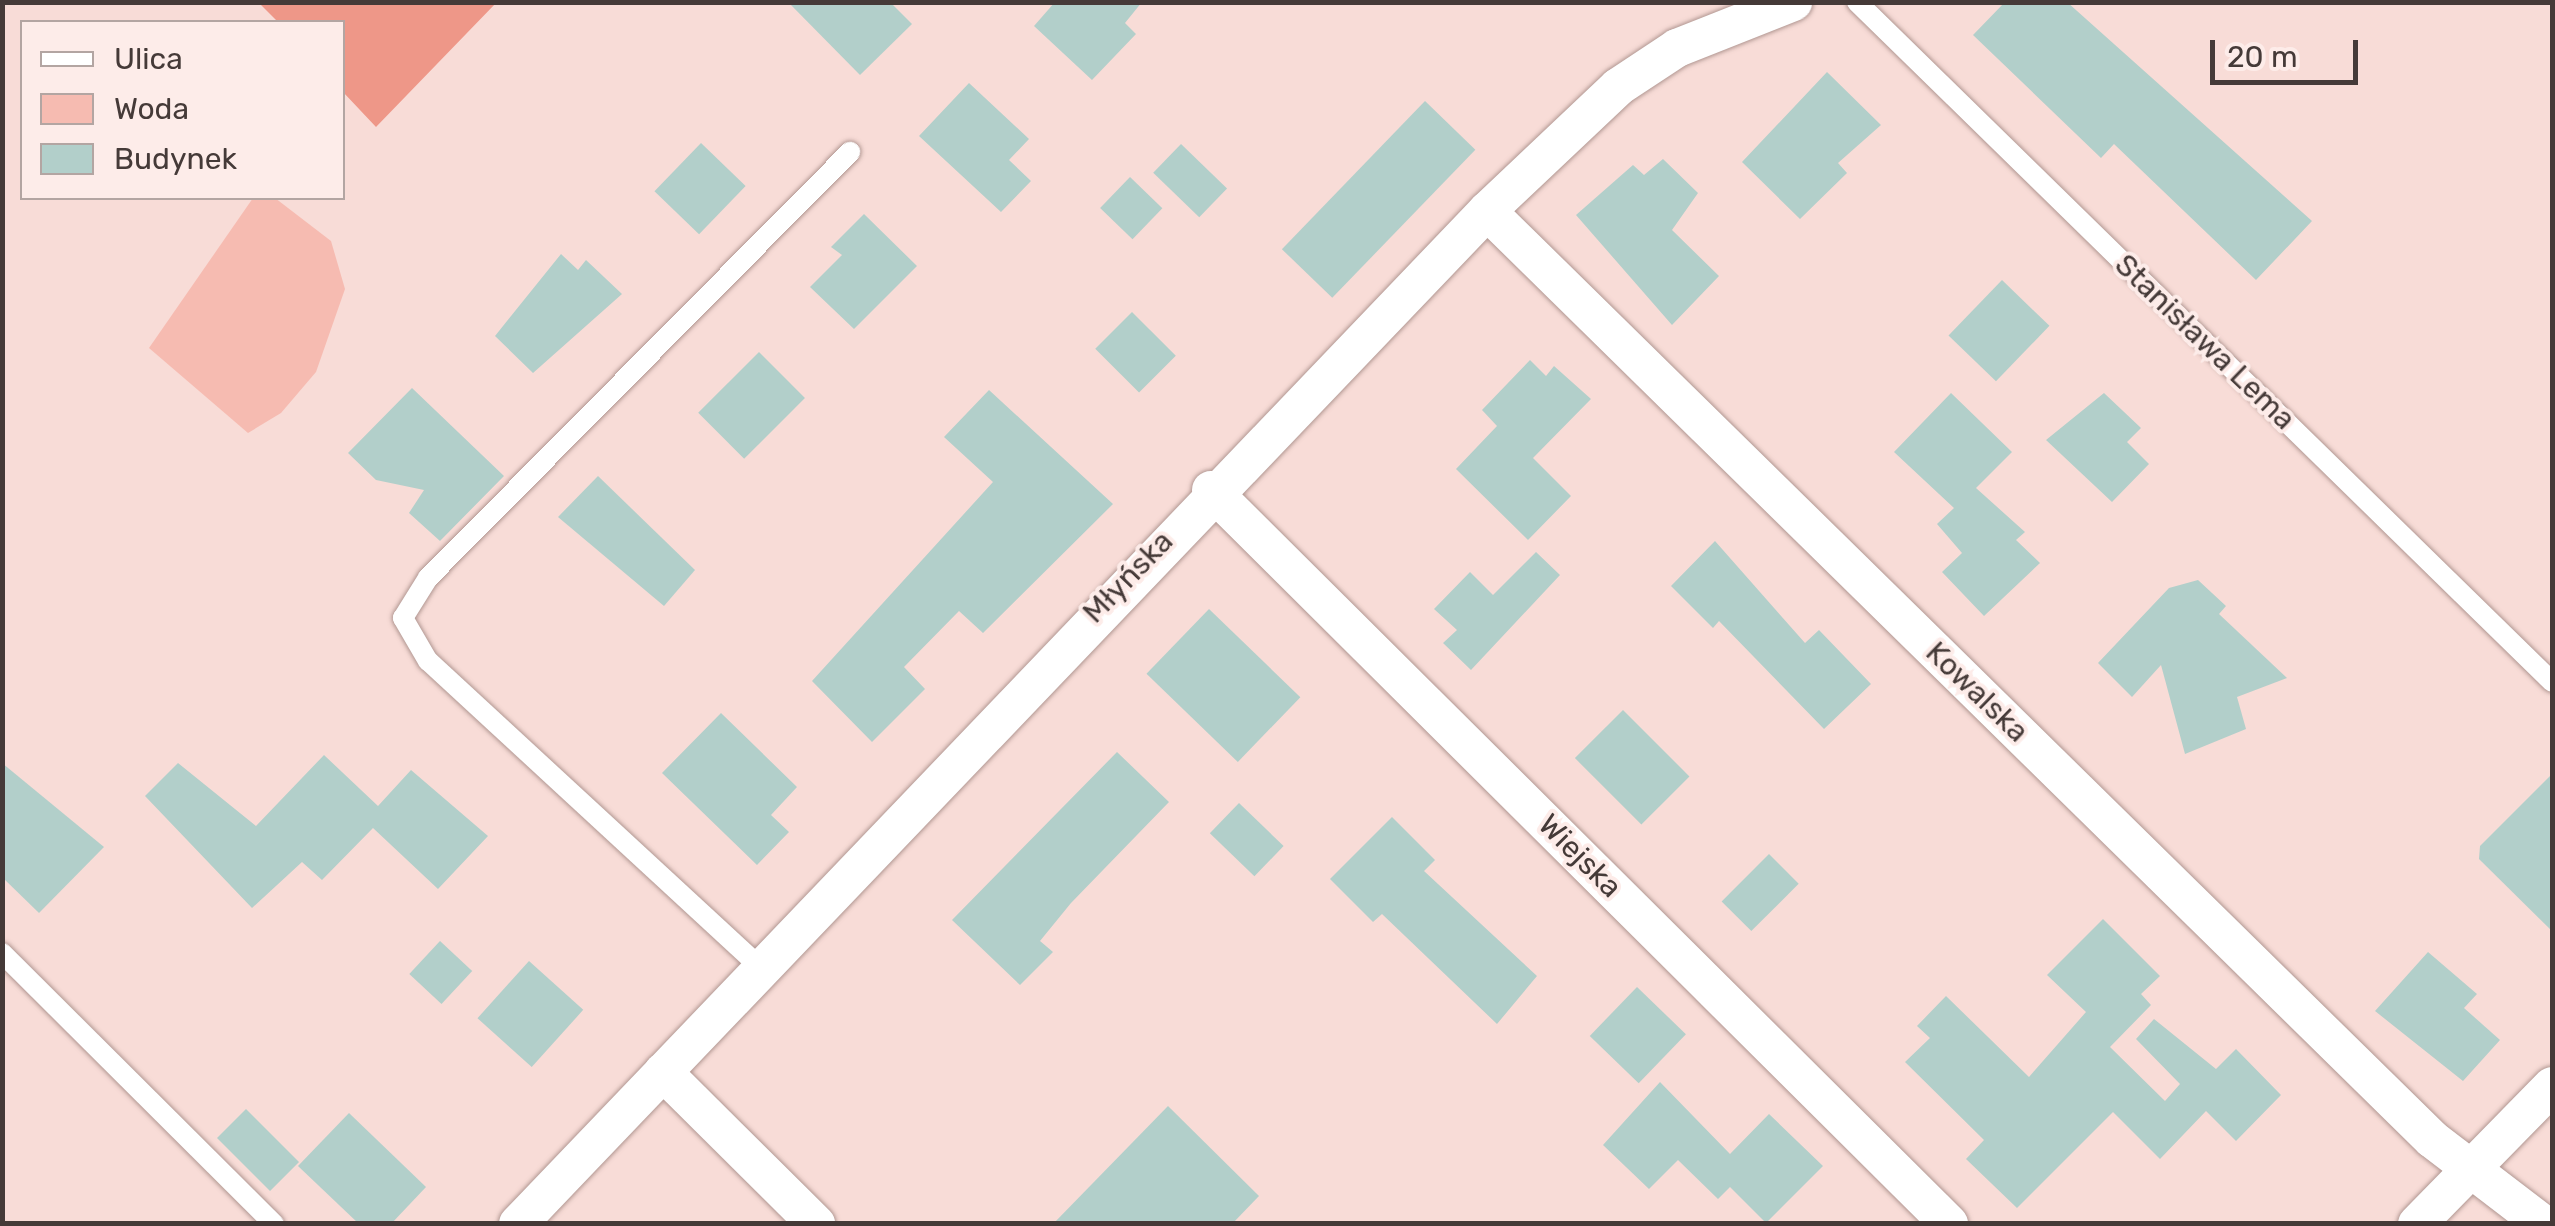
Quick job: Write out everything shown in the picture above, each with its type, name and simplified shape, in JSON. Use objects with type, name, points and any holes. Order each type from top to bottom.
[{"type":"street","name":"Młyńska","points":[[518,1224],[1211,490],[1488,211],[1618,87],[1677,48],[1793,2]]},
{"type":"street","name":"Kowalska","points":[[1488,211],[2418,1125],[2543,1224]]},
{"type":"street","name":"Wiejska","points":[[1211,490],[1949,1224]]},
{"type":"street","points":[[664,1072],[816,1224]]},
{"type":"street","points":[[2417,1224],[2552,1086]]},
{"type":"lane","name":"Stanisława Lema","points":[[1857,2],[2552,682]]},
{"type":"lane","points":[[759,966],[428,662],[403,618],[428,578],[850,152]]},
{"type":"lane","points":[[2,953],[274,1224]]},
{"type":"shaded area","points":[[259,3],[496,3],[376,127],[345,94],[345,20],[276,20]]},
{"type":"water","points":[[252,200],[278,200],[331,241],[345,289],[316,372],[281,413],[248,433],[149,348]]},
{"type":"building","points":[[788,2],[890,2],[912,24],[860,75]]},
{"type":"building","points":[[1055,2],[1142,2],[1125,23],[1136,34],[1092,80],[1034,26]]},
{"type":"building","points":[[2005,2],[2067,2],[2312,221],[2256,280],[2114,144],[2101,158],[1973,35]]},
{"type":"building","points":[[1827,72],[1881,125],[1838,163],[1847,173],[1800,219],[1742,162]]},
{"type":"building","points":[[969,83],[1029,139],[1009,160],[1031,181],[1001,212],[919,136]]},
{"type":"building","points":[[1425,101],[1475,150],[1332,298],[1282,249]]},
{"type":"building","points":[[701,143],[746,186],[699,234],[654,191]]},
{"type":"building","points":[[1181,144],[1227,188],[1199,217],[1153,173]]},
{"type":"building","points":[[1663,159],[1698,193],[1672,230],[1719,276],[1672,325],[1576,215],[1633,165],[1644,175]]},
{"type":"building","points":[[1130,177],[1162,208],[1132,239],[1100,208]]},
{"type":"building","points":[[864,214],[917,266],[854,329],[810,287],[842,255],[831,247]]},
{"type":"building","points":[[561,254],[578,270],[586,260],[622,294],[533,373],[495,336]]},
{"type":"building","points":[[2002,280],[2049,326],[1996,381],[1949,335]]},
{"type":"building","points":[[1132,312],[1176,356],[1139,393],[1095,349]]},
{"type":"building","points":[[759,352],[805,398],[744,459],[698,413]]},
{"type":"building","points":[[1530,360],[1546,376],[1554,366],[1591,399],[1533,458],[1571,496],[1528,540],[1456,469],[1497,426],[1482,410]]},
{"type":"building","points":[[412,388],[504,476],[440,541],[409,513],[424,490],[376,480],[348,453]]},
{"type":"building","points":[[989,390],[1113,504],[983,633],[959,611],[904,667],[925,689],[872,742],[812,681],[993,482],[944,437]]},
{"type":"building","points":[[1951,393],[2012,452],[1976,488],[2025,532],[2016,540],[2040,563],[1984,616],[1942,572],[1962,553],[1937,524],[1954,508],[1894,452]]},
{"type":"building","points":[[2104,393],[2141,428],[2127,442],[2149,464],[2112,502],[2046,440]]},
{"type":"building","points":[[598,476],[695,570],[664,606],[558,517]]},
{"type":"building","points":[[1715,541],[1805,643],[1819,630],[1871,684],[1824,729],[1719,621],[1713,628],[1671,586]]},
{"type":"building","points":[[1536,552],[1560,575],[1471,670],[1443,643],[1457,630],[1434,609],[1470,572],[1493,595]]},
{"type":"building","points":[[2198,580],[2226,606],[2219,614],[2287,678],[2237,697],[2246,729],[2185,754],[2161,665],[2132,697],[2098,663],[2169,588]]},
{"type":"building","points":[[1209,609],[1300,697],[1238,762],[1146,674]]},
{"type":"building","points":[[1623,710],[1689,776],[1641,825],[1575,758]]},
{"type":"building","points":[[721,713],[797,787],[771,815],[789,832],[757,865],[662,773]]},
{"type":"building","points":[[1117,752],[1169,802],[1071,903],[1040,941],[1053,952],[1020,985],[952,920]]},
{"type":"building","points":[[324,755],[378,806],[411,770],[488,836],[438,889],[373,828],[322,880],[302,862],[252,908],[145,796],[178,763],[256,826]]},
{"type":"building","points":[[2,763],[104,847],[39,913],[2,877]]},
{"type":"building","points":[[2552,774],[2552,931],[2479,859],[2480,846]]},
{"type":"building","points":[[1239,803],[1284,846],[1254,876],[1210,833]]},
{"type":"building","points":[[1392,817],[1435,860],[1424,871],[1537,976],[1497,1024],[1382,914],[1373,922],[1330,879]]},
{"type":"building","points":[[1769,854],[1799,884],[1751,931],[1722,901]]},
{"type":"building","points":[[2103,919],[2160,976],[2141,994],[2151,1005],[2110,1047],[2165,1101],[2180,1084],[2136,1039],[2154,1019],[2216,1069],[2236,1049],[2281,1095],[2236,1141],[2206,1111],[2160,1159],[2113,1112],[2017,1208],[1966,1159],[1984,1140],[1905,1062],[1930,1038],[1917,1026],[1946,996],[2029,1077],[2086,1012],[2047,975]]},
{"type":"building","points":[[440,941],[472,971],[441,1004],[409,974]]},
{"type":"building","points":[[2428,952],[2477,994],[2464,1008],[2500,1040],[2463,1081],[2375,1011]]},
{"type":"building","points":[[529,961],[583,1010],[532,1067],[477,1018]]},
{"type":"building","points":[[1637,987],[1686,1034],[1639,1083],[1590,1036]]},
{"type":"building","points":[[1660,1082],[1730,1154],[1769,1114],[1823,1166],[1766,1223],[1730,1187],[1718,1199],[1678,1160],[1649,1189],[1603,1145]]},
{"type":"building","points":[[1168,1106],[1259,1196],[1232,1224],[1053,1224]]},
{"type":"building","points":[[246,1109],[299,1162],[270,1191],[217,1138]]},
{"type":"building","points":[[349,1113],[426,1187],[391,1224],[359,1224],[298,1166]]}]
